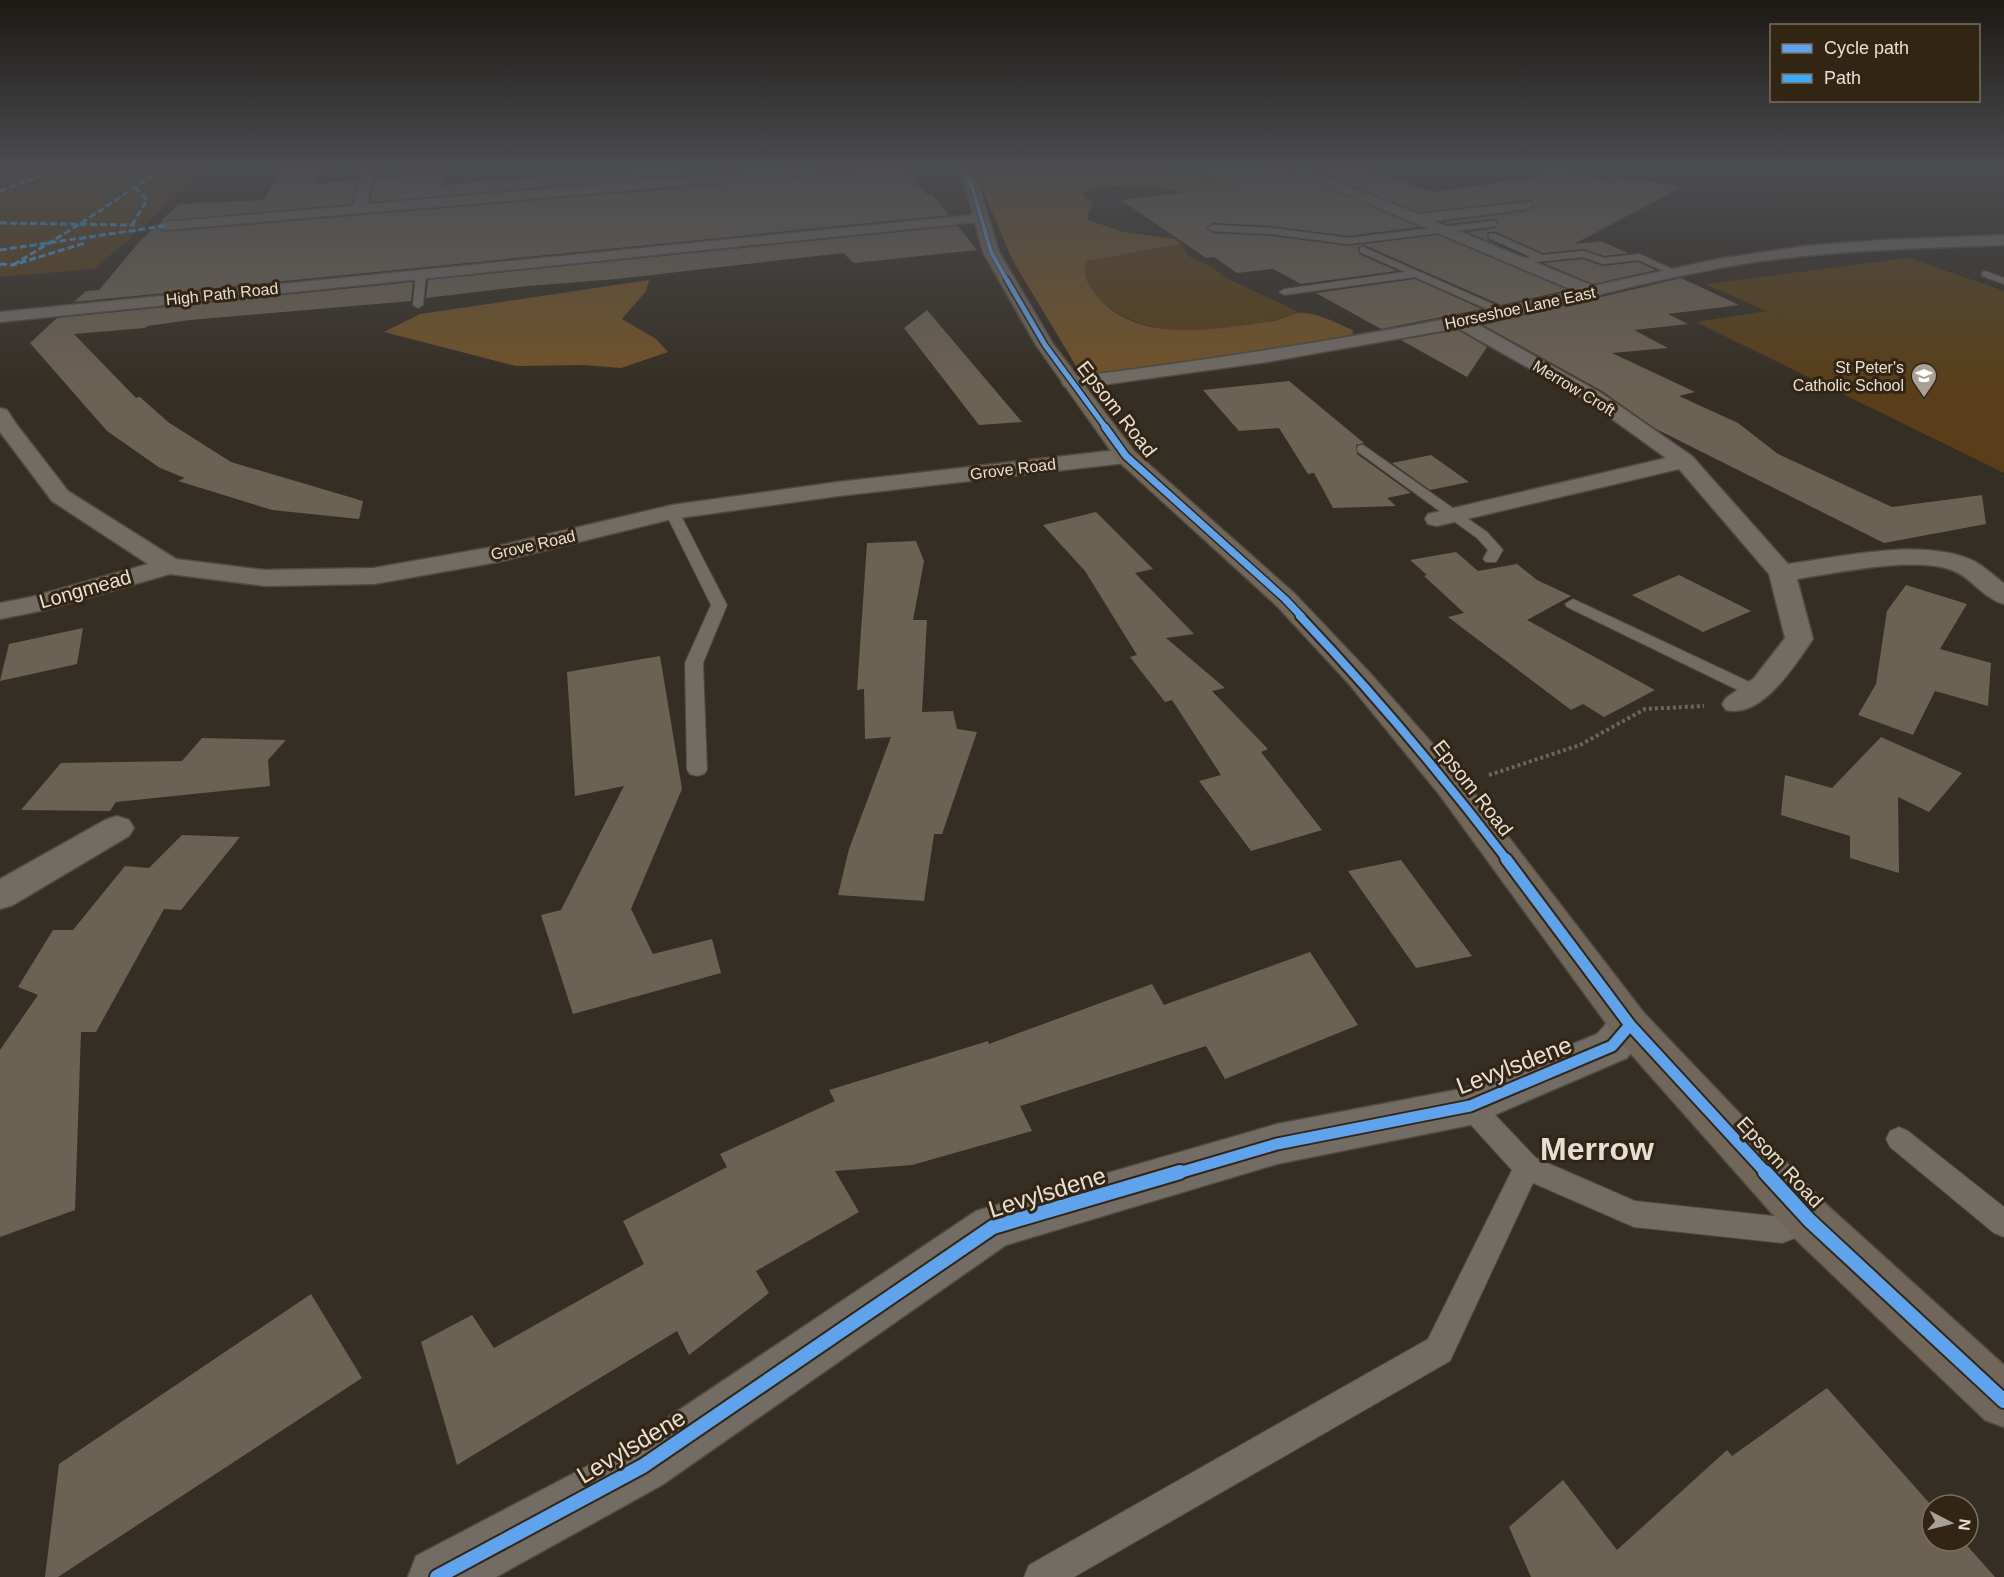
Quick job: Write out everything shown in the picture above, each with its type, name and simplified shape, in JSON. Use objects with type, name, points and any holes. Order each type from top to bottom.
[{"type":"main road","name":"Epsom Road","points":[[988,241],[991,252],[1045,345],[1126,456],[1285,599],[1359,678],[1451,786],[1630,1025],[1809,1220],[2004,1401]]},
{"type":"street","name":"High Path Road","points":[[0,317],[756,241]]},
{"type":"street","points":[[1469,241],[1592,292]]},
{"type":"street","name":"Horseshoe Lane East","points":[[1072,383],[1267,357],[1460,322],[1674,272],[1803,251],[1993,241]]},
{"type":"street","name":"Merrow Croft","points":[[1460,322],[1594,397],[1684,461],[1782,573],[1799,639],[1764,684],[1745,698]]},
{"type":"street","name":"Grove Road","points":[[0,414],[7,427],[60,496],[169,566],[265,578],[374,576],[498,554],[672,512],[838,489],[1126,456]]},
{"type":"street","points":[[1446,517],[1684,461]]},
{"type":"street","points":[[1782,573],[1904,558],[1932,558],[1962,566],[2004,596]]},
{"type":"street","name":"Longmead","points":[[0,611],[35,604],[169,566]]},
{"type":"street","points":[[0,896],[117,828]]},
{"type":"street","name":"Levylsdene","points":[[437,1577],[643,1466],[993,1227],[1277,1144],[1470,1106],[1612,1046],[1630,1025]]},
{"type":"lane","points":[[1502,241],[1540,257]]},
{"type":"lane","points":[[1363,250],[1502,312]]},
{"type":"lane","points":[[1515,261],[1584,254],[1603,261],[1639,257],[1674,272]]},
{"type":"lane","points":[[418,305],[421,274]]},
{"type":"lane","points":[[1284,292],[1415,274]]},
{"type":"lane","points":[[1985,274],[2004,281]]},
{"type":"lane","points":[[1363,449],[1446,517],[1482,535],[1496,550],[1491,559]]},
{"type":"lane","points":[[672,512],[719,605],[694,663],[697,770]]},
{"type":"lane","points":[[1574,604],[1745,698]]},
{"type":"lane","name":"Levylsdene","points":[[1470,1106],[1527,1167],[1634,1214],[1782,1230],[1809,1220]]},
{"type":"lane","points":[[1899,1139],[2004,1224]]},
{"type":"lane","points":[[1041,1577],[1439,1350],[1527,1167]]},
{"type":"path","points":[[1451,786],[1580,745],[1645,709],[1745,698]]},
{"type":"shaded area","points":[[0,241],[127,241],[94,269],[0,277]]},
{"type":"shaded area","points":[[1004,241],[1177,241],[1181,244],[1087,261],[1085,271],[1089,285],[1099,298],[1116,313],[1136,323],[1158,328],[1206,330],[1274,321],[1307,313],[1321,316],[1353,330],[1351,342],[1085,381],[1013,261]]},
{"type":"shaded area","points":[[1181,244],[1190,257],[1213,267],[1224,277],[1301,313],[1277,320],[1222,329],[1193,331],[1165,329],[1138,323],[1115,311],[1096,294],[1086,279],[1087,261]]},
{"type":"shaded area","name":"St Peter's Catholic School","points":[[1909,258],[2004,291],[2004,473],[1696,322],[1766,311],[1705,284]]},
{"type":"shaded area","points":[[649,280],[646,291],[622,319],[656,339],[668,352],[621,368],[583,365],[516,366],[384,332],[420,314]]},
{"type":"building","points":[[140,241],[692,241],[74,302],[86,291],[99,290]]},
{"type":"building","points":[[815,241],[970,241],[977,250],[854,263],[843,253],[426,298],[428,280]]},
{"type":"building","points":[[1180,241],[1307,241],[1348,246],[1392,241],[1451,241],[1568,290],[1501,305],[1364,245],[1358,247],[1359,254],[1397,271],[1301,284],[1273,269],[1237,273],[1214,257],[1206,258]]},
{"type":"building","points":[[1515,241],[1580,241],[1574,244],[1601,241],[1628,253],[1604,256],[1584,249],[1543,253]]},
{"type":"building","points":[[1583,259],[1603,266],[1638,262],[1656,270],[1593,284],[1543,263]]},
{"type":"building","points":[[1681,278],[1739,305],[1668,314],[1688,324],[1634,330],[1668,348],[1612,353],[1695,392],[1679,396],[1738,423],[1778,454],[1892,507],[1982,495],[1986,524],[1884,543],[1656,429],[1602,391],[1483,325]]},
{"type":"building","points":[[1415,279],[1482,309],[1381,329],[1316,293]]},
{"type":"building","points":[[413,282],[411,301],[190,320],[145,328],[74,334],[136,398],[140,397],[168,422],[231,462],[363,501],[359,519],[272,510],[178,481],[185,478],[160,468],[107,431],[30,343],[57,318]]},
{"type":"building","points":[[927,310],[1022,422],[979,425],[904,328]]},
{"type":"building","points":[[1458,330],[1487,347],[1467,377],[1401,340]]},
{"type":"building","points":[[1289,381],[1364,443],[1356,445],[1357,454],[1411,493],[1387,498],[1396,506],[1333,508],[1314,473],[1308,474],[1279,428],[1239,431],[1203,390]]},
{"type":"building","points":[[1431,455],[1469,482],[1430,490],[1392,463]]},
{"type":"building","points":[[1096,512],[1153,569],[1135,573],[1194,634],[1166,638],[1225,688],[1212,691],[1268,749],[1261,752],[1322,830],[1251,851],[1199,781],[1221,775],[1172,700],[1165,702],[1130,657],[1137,655],[1085,571],[1043,525]]},
{"type":"building","points":[[916,541],[924,561],[913,620],[927,620],[922,712],[953,711],[957,729],[977,732],[942,834],[934,834],[924,901],[838,895],[849,849],[891,737],[865,739],[864,689],[857,690],[867,543]]},
{"type":"building","points":[[1456,552],[1478,571],[1517,564],[1537,580],[1571,596],[1527,620],[1655,690],[1604,717],[1583,704],[1571,710],[1448,617],[1464,613],[1410,560]]},
{"type":"building","points":[[1679,575],[1751,611],[1703,632],[1632,595]]},
{"type":"building","points":[[1906,585],[1967,604],[1940,649],[1991,663],[1988,706],[1935,691],[1913,735],[1858,715],[1876,684],[1887,611]]},
{"type":"building","points":[[83,628],[77,664],[0,681],[9,644]]},
{"type":"building","points":[[660,656],[682,789],[631,909],[653,954],[712,939],[721,973],[573,1014],[541,915],[561,910],[624,786],[575,796],[567,672]]},
{"type":"building","points":[[1881,737],[1962,773],[1929,812],[1898,797],[1899,873],[1850,858],[1850,836],[1781,815],[1785,775],[1832,788]]},
{"type":"building","points":[[202,738],[286,740],[268,760],[270,786],[116,802],[110,811],[21,810],[61,763],[182,761]]},
{"type":"building","points":[[182,835],[240,837],[181,910],[164,909],[96,1032],[81,1032],[75,1210],[0,1237],[0,1050],[38,995],[18,987],[53,930],[73,930],[125,866],[149,868]]},
{"type":"building","points":[[1401,860],[1472,956],[1416,968],[1348,871]]},
{"type":"building","points":[[1310,952],[1358,1025],[1225,1079],[1206,1046],[1020,1106],[1032,1131],[912,1165],[835,1171],[859,1212],[756,1271],[769,1293],[689,1355],[677,1331],[457,1465],[421,1342],[472,1315],[494,1348],[644,1264],[623,1221],[727,1167],[720,1154],[835,1101],[829,1090],[988,1041],[989,1044],[1152,984],[1164,1005]]},
{"type":"building","points":[[311,1294],[362,1378],[58,1577],[45,1577],[59,1464]]},
{"type":"building","points":[[1827,1388],[1920,1493],[1920,1553],[1974,1553],[1995,1577],[1531,1577],[1509,1527],[1563,1480],[1617,1550],[1727,1450],[1732,1456]]},
{"type":"marked path","points":[[13,265],[53,241]]},
{"type":"marked path","points":[[0,250],[64,241]]},
{"type":"marked path","points":[[0,264],[13,265],[85,243]]},
{"type":"cycle path","points":[[988,241],[991,252],[1045,345],[1126,456],[1285,599],[1359,678],[1451,786],[1630,1025],[1809,1220],[2004,1401]]},
{"type":"cycle path","points":[[437,1577],[643,1466],[993,1227],[1277,1144],[1470,1106],[1612,1046],[1630,1025]]},
{"type":"place","name":"St Peter's Catholic School","points":[[1924,399]]},
{"type":"district","name":"Merrow","points":[[1597,1149]]}]
